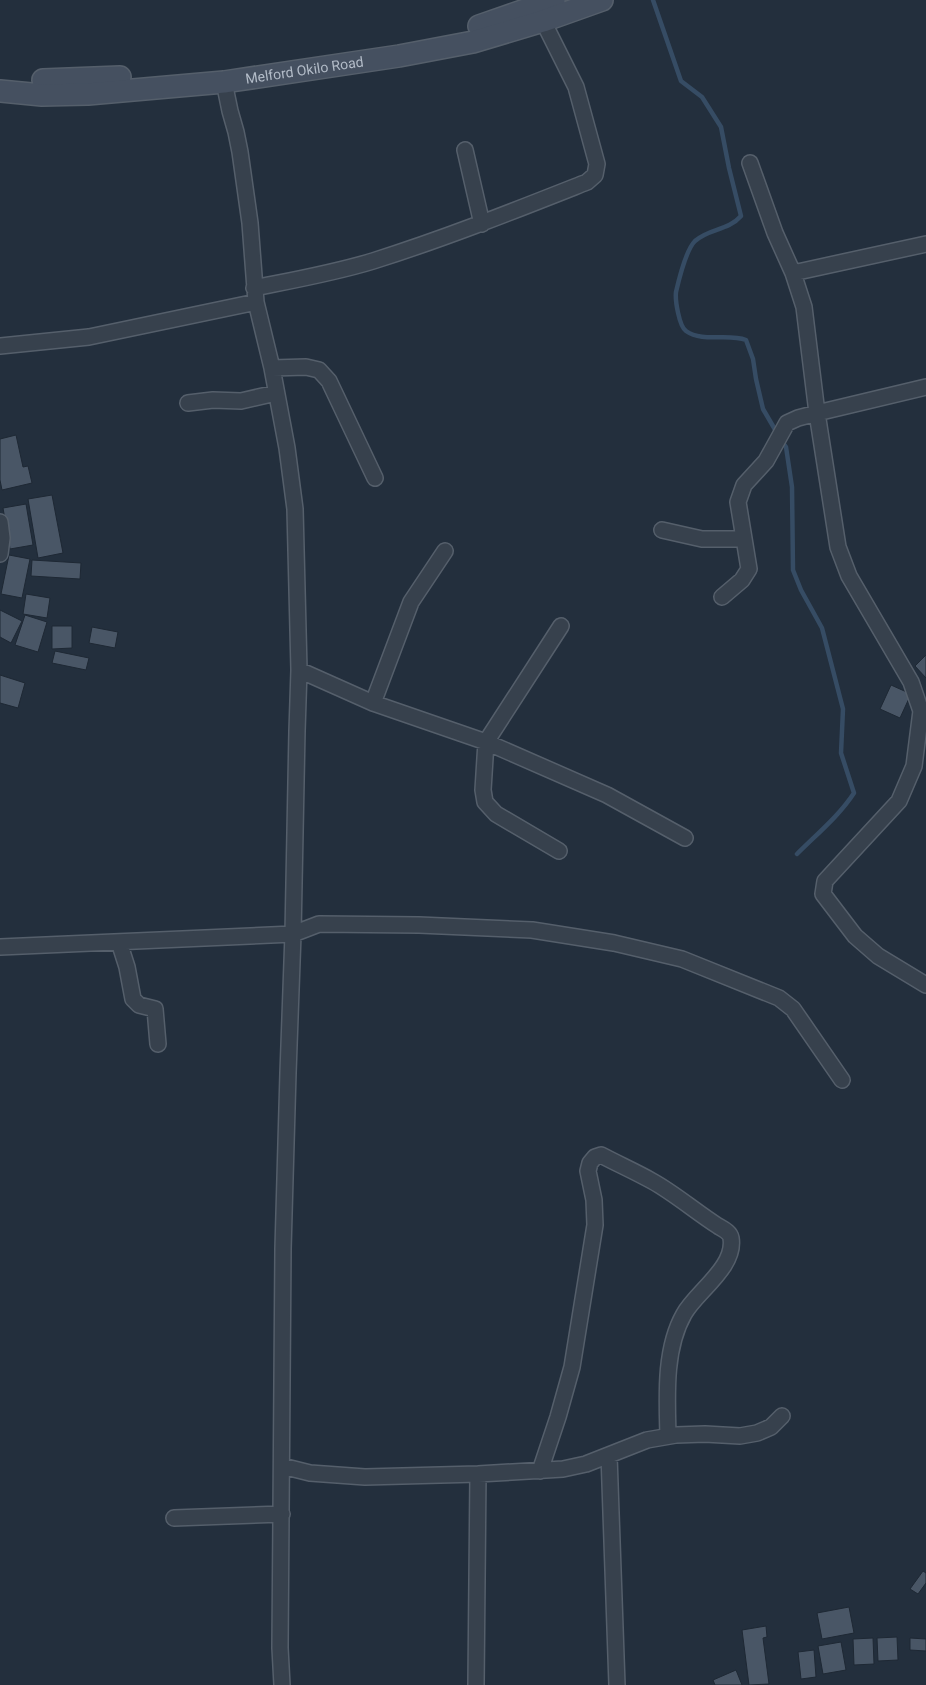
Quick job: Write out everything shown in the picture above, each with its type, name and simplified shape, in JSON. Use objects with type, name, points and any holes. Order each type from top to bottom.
[{"type":"main road","name":"Melford Okilo Road","points":[[0,77],[43,80],[99,79],[300,59],[475,28],[554,0]]},
{"type":"main road","name":"Melford Okilo Road","points":[[0,91],[42,95],[88,94],[224,82],[399,56],[473,42],[544,21],[602,0]]},
{"type":"street","points":[[0,346],[89,337],[255,295],[306,278],[371,262],[482,224],[587,182],[596,175],[597,164],[576,87],[544,21]]},
{"type":"street","points":[[224,82],[240,152],[250,223],[255,295],[272,368],[287,448],[295,509],[299,670],[296,731],[294,934],[283,1249],[280,1648],[282,1685]]},
{"type":"street","points":[[465,150],[482,224]]},
{"type":"street","points":[[750,163],[774,233],[793,273],[804,306],[817,413],[838,547],[849,576],[911,682],[921,710],[914,766],[899,801],[825,881],[823,894],[855,936],[878,956],[926,985]]},
{"type":"street","points":[[793,273],[926,244]]},
{"type":"street","points":[[272,368],[306,367],[319,370],[329,381],[375,478]]},
{"type":"street","points":[[722,597],[742,580],[749,569],[738,502],[744,485],[766,461],[787,422],[926,387]]},
{"type":"street","points":[[188,404],[213,400],[241,401],[276,393]]},
{"type":"street","points":[[0,522],[2,538],[0,554]]},
{"type":"street","points":[[662,530],[702,539],[744,539]]},
{"type":"street","points":[[373,703],[411,602],[444,551]]},
{"type":"street","points":[[559,851],[496,814],[485,802],[483,790],[486,742],[560,626]]},
{"type":"street","points":[[299,670],[373,703],[486,742],[607,795],[685,838]]},
{"type":"street","points":[[0,947],[294,934],[319,924],[419,925],[532,930],[614,943],[682,959],[779,998],[793,1008],[842,1080]]},
{"type":"street","points":[[119,942],[133,999],[139,1006],[155,1009],[158,1044]]},
{"type":"street","points":[[540,1470],[572,1367],[595,1225],[594,1200],[588,1171],[590,1163],[595,1157],[601,1156],[653,1182],[727,1232],[731,1238],[730,1250],[724,1265],[684,1313],[676,1335],[668,1368],[668,1436]]},
{"type":"street","points":[[282,1466],[310,1473],[365,1477],[478,1474],[563,1469],[586,1464],[647,1440],[668,1436],[705,1434],[740,1436],[757,1433],[771,1427],[782,1416]]},
{"type":"street","points":[[608,1455],[617,1685]]},
{"type":"street","points":[[476,1685],[478,1474]]},
{"type":"street","points":[[174,1518],[282,1514]]},
{"type":"building","points":[[16,435],[23,467],[28,466],[32,483],[2,490],[0,480],[0,439]]},
{"type":"building","points":[[52,495],[63,553],[38,558],[28,499]]},
{"type":"building","points":[[26,504],[33,545],[10,549],[3,508]]},
{"type":"building","points":[[9,555],[30,559],[22,598],[1,594]]},
{"type":"building","points":[[32,560],[81,563],[80,579],[31,576]]},
{"type":"building","points":[[26,594],[50,598],[47,618],[23,614]]},
{"type":"building","points":[[0,610],[22,621],[11,643],[0,637]]},
{"type":"building","points":[[25,615],[47,622],[38,652],[15,645]]},
{"type":"building","points":[[52,626],[72,626],[72,648],[52,649]]},
{"type":"building","points":[[92,627],[118,632],[115,648],[89,643]]},
{"type":"building","points":[[55,651],[89,658],[86,670],[52,663]]},
{"type":"building","points":[[926,655],[926,678],[915,666]]},
{"type":"building","points":[[0,675],[25,683],[18,708],[0,703]]},
{"type":"building","points":[[891,685],[911,694],[900,718],[880,709]]},
{"type":"building","points":[[923,1571],[926,1573],[926,1583],[918,1594],[910,1589]]},
{"type":"building","points":[[849,1607],[854,1633],[822,1639],[817,1613]]},
{"type":"building","points":[[766,1626],[767,1637],[763,1638],[769,1684],[749,1685],[742,1630]]},
{"type":"building","points":[[897,1637],[898,1660],[878,1661],[877,1638]]},
{"type":"building","points":[[873,1638],[874,1664],[854,1665],[853,1639]]},
{"type":"building","points":[[910,1638],[926,1639],[926,1651],[910,1650]]},
{"type":"building","points":[[841,1642],[846,1670],[823,1674],[818,1646]]},
{"type":"building","points":[[814,1650],[816,1677],[801,1679],[798,1652]]},
{"type":"building","points":[[736,1670],[742,1685],[715,1685],[713,1680]]},
{"type":"waterway","points":[[653,0],[681,81],[702,97],[721,127],[741,216],[736,221],[700,237],[692,245],[683,265],[676,292],[679,319],[686,331],[693,335],[731,337],[746,340],[753,359],[763,409],[777,433]]},
{"type":"waterway","points":[[781,440],[786,447],[792,487],[793,570],[801,590],[822,628],[843,709],[841,753],[854,793],[835,817],[797,854]]}]
